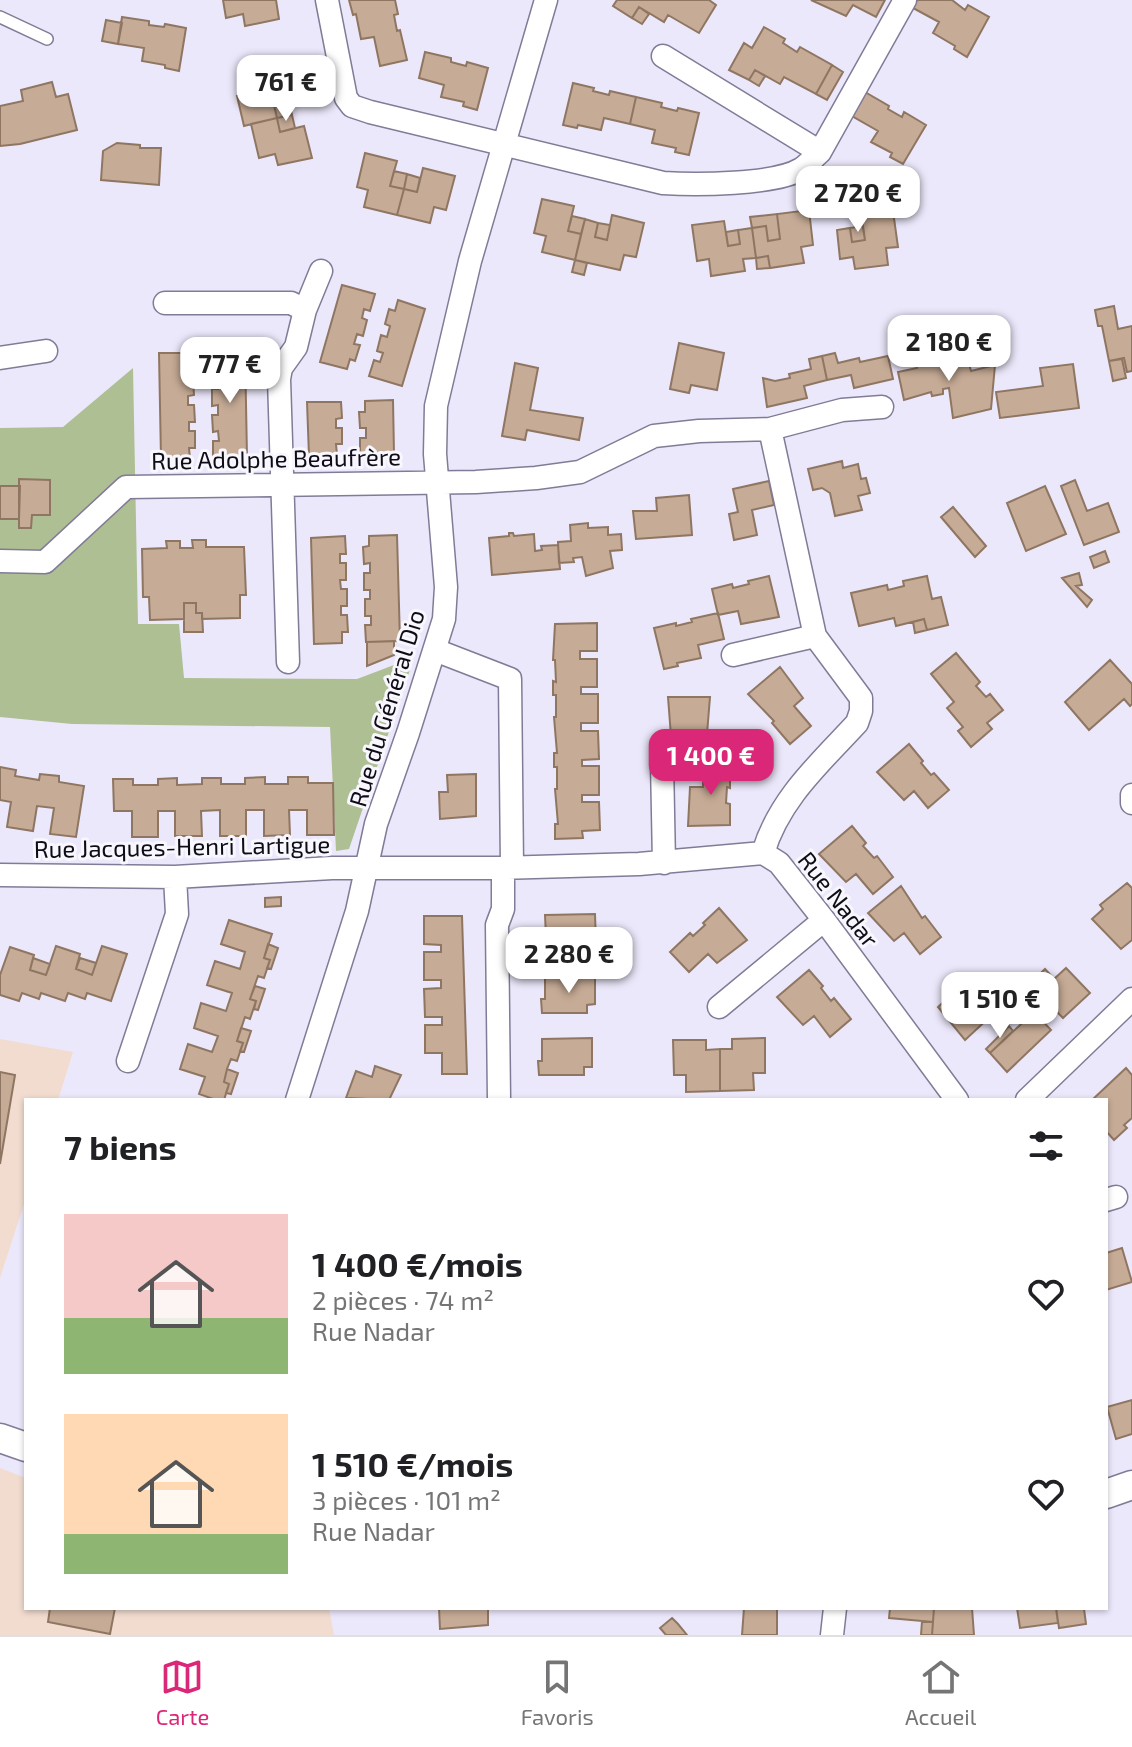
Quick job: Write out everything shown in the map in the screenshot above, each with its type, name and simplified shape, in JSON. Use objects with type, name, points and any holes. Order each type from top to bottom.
[{"type":"street","points":[[327,0],[346,98],[352,106],[663,183],[682,184],[755,180],[801,169],[820,152],[905,0]]},
{"type":"street","name":"Rue du Général Dio","points":[[298,1098],[357,911],[376,824],[444,619],[446,587],[435,454],[436,406],[470,261],[546,0]]},
{"type":"street","points":[[663,56],[820,152]]},
{"type":"street","points":[[288,662],[279,379],[281,368],[296,347],[305,310],[321,271]]},
{"type":"street","points":[[165,303],[291,303],[305,310]]},
{"type":"street","points":[[0,358],[46,351]]},
{"type":"street","name":"Rue Adolphe Beaufrère","points":[[0,561],[45,562],[126,487],[438,483],[536,478],[580,472],[654,436],[770,429],[842,410],[882,407]]},
{"type":"street","points":[[763,853],[783,807],[799,785],[857,723],[861,711],[861,698],[815,636],[770,429]]},
{"type":"street","points":[[733,655],[815,636]]},
{"type":"street","points":[[435,650],[510,679],[507,868],[503,909],[497,925],[499,1098]]},
{"type":"street","points":[[662,762],[664,863]]},
{"type":"street","points":[[1132,795],[1132,803]]},
{"type":"street","name":"Rue Nadar","points":[[366,869],[664,863],[763,853],[779,863],[824,920],[956,1098]]},
{"type":"street","name":"Rue Jacques-Henri Lartigue","points":[[0,875],[175,877],[366,869]]},
{"type":"street","points":[[128,1061],[177,914],[175,877]]},
{"type":"street","points":[[719,1007],[824,920]]},
{"type":"street","points":[[1029,1098],[1132,999]]},
{"type":"street","points":[[0,1438],[24,1446]]},
{"type":"street","points":[[1108,1493],[1132,1485]]},
{"type":"street","points":[[832,1635],[835,1610]]},
{"type":"lane","points":[[0,17],[47,39]]},
{"type":"shaded area","points":[[0,1039],[73,1052],[59,1098],[24,1098],[24,1204],[0,1278]]},
{"type":"shaded area","points":[[0,1468],[24,1477],[24,1610],[329,1610],[334,1635],[0,1635]]},
{"type":"green space","points":[[133,368],[138,624],[179,624],[184,678],[357,679],[394,665],[412,664],[349,849],[336,851],[330,727],[72,724],[0,717],[0,428],[63,427]]},
{"type":"building","points":[[223,0],[276,0],[279,19],[245,26],[243,14],[226,18]]},
{"type":"building","points":[[349,0],[395,0],[397,31],[400,30],[407,60],[380,66],[374,37],[361,39],[356,14],[353,15]]},
{"type":"building","points":[[617,0],[709,0],[716,5],[699,33],[668,15],[664,22],[639,7],[632,18],[613,6]]},
{"type":"building","points":[[811,0],[885,0],[876,17],[853,5],[846,16]]},
{"type":"building","points":[[917,0],[952,0],[965,10],[968,5],[989,17],[967,57],[933,33],[939,22],[913,8]]},
{"type":"building","points":[[639,7],[649,14],[642,24],[632,18]]},
{"type":"building","points":[[122,17],[149,21],[149,25],[186,28],[179,71],[142,61],[144,48],[118,44]]},
{"type":"building","points":[[106,20],[122,23],[118,44],[102,41]]},
{"type":"building","points":[[764,27],[785,39],[783,43],[797,52],[800,47],[832,65],[816,94],[784,77],[780,84],[755,70],[749,80],[729,70],[744,43],[752,48]]},
{"type":"building","points":[[425,52],[451,58],[451,62],[466,66],[467,62],[488,68],[477,110],[463,106],[464,102],[441,97],[444,85],[419,78]]},
{"type":"building","points":[[275,59],[278,71],[292,68],[298,100],[274,105],[277,118],[244,126],[237,96],[244,94],[244,91],[260,88],[256,63]]},
{"type":"building","points":[[832,65],[843,72],[827,100],[816,94]]},
{"type":"building","points":[[755,70],[765,76],[759,86],[749,80]]},
{"type":"building","points":[[52,82],[56,97],[68,94],[77,130],[0,146],[0,106],[23,101],[21,90]]},
{"type":"building","points":[[573,83],[609,95],[610,91],[636,97],[630,124],[604,118],[601,130],[563,125]]},
{"type":"building","points":[[865,92],[902,117],[904,112],[926,125],[903,164],[890,157],[892,153],[871,142],[878,131],[852,116]]},
{"type":"building","points":[[636,97],[662,103],[661,107],[699,113],[689,155],[675,152],[676,148],[652,143],[655,130],[630,124]]},
{"type":"building","points":[[289,102],[292,115],[277,118],[274,105]]},
{"type":"building","points":[[292,115],[295,128],[280,132],[277,118]]},
{"type":"building","points":[[277,118],[280,132],[304,126],[312,158],[278,165],[275,154],[259,158],[251,124]]},
{"type":"building","points":[[117,143],[161,148],[159,185],[101,180],[103,151]]},
{"type":"building","points":[[365,153],[397,161],[390,186],[404,189],[397,215],[364,207],[368,190],[357,187]]},
{"type":"building","points":[[423,168],[455,176],[446,210],[434,207],[430,223],[397,215],[404,189],[417,192]]},
{"type":"building","points":[[394,171],[407,174],[404,189],[390,186]]},
{"type":"building","points":[[407,174],[420,178],[417,192],[404,189]]},
{"type":"building","points":[[542,199],[574,206],[568,231],[581,234],[575,260],[542,252],[546,236],[534,233]]},
{"type":"building","points":[[809,210],[813,245],[801,247],[804,263],[770,268],[768,256],[756,258],[752,228],[766,226],[768,241],[780,239],[777,214]]},
{"type":"building","points":[[893,211],[898,247],[886,248],[888,265],[855,269],[853,257],[840,259],[837,230],[850,228],[852,242],[865,240],[861,216]]},
{"type":"building","points":[[777,214],[780,239],[768,241],[766,226],[752,228],[750,217]]},
{"type":"building","points":[[612,215],[644,223],[636,257],[624,255],[620,270],[575,260],[585,219],[598,223],[595,237],[607,240]]},
{"type":"building","points":[[572,216],[585,219],[581,234],[568,231]]},
{"type":"building","points":[[724,221],[728,246],[740,244],[738,230],[752,228],[756,258],[743,259],[745,271],[711,276],[709,259],[697,261],[692,225]]},
{"type":"building","points":[[598,223],[610,225],[607,240],[595,237]]},
{"type":"building","points":[[863,226],[865,240],[852,242],[850,228]]},
{"type":"building","points":[[738,230],[740,244],[728,246],[726,232]]},
{"type":"building","points":[[768,256],[770,268],[757,269],[756,258]]},
{"type":"building","points":[[575,260],[587,263],[584,275],[572,272]]},
{"type":"building","points":[[342,285],[375,294],[370,311],[364,309],[362,318],[367,320],[363,336],[357,334],[354,344],[360,345],[355,361],[350,359],[347,369],[320,362]]},
{"type":"building","points":[[398,300],[425,309],[402,386],[369,376],[374,360],[380,362],[383,353],[377,351],[381,335],[387,337],[390,326],[385,324],[389,309],[395,311]]},
{"type":"building","points":[[1114,306],[1118,329],[1132,326],[1132,371],[1127,372],[1124,358],[1109,361],[1102,326],[1098,326],[1095,310]]},
{"type":"building","points":[[679,343],[724,353],[717,390],[691,385],[689,393],[670,389]]},
{"type":"building","points":[[930,345],[934,364],[968,360],[971,371],[995,365],[991,409],[953,418],[949,388],[943,389],[943,394],[932,396],[931,392],[904,400],[898,372],[917,368],[912,349]]},
{"type":"building","points":[[245,351],[247,457],[213,458],[213,441],[219,441],[218,431],[213,432],[212,415],[218,415],[218,405],[212,406],[212,389],[218,389],[217,379],[211,379],[211,363],[217,363],[217,352]]},
{"type":"building","points":[[159,353],[193,353],[193,369],[187,369],[188,379],[193,379],[194,395],[188,396],[188,405],[194,405],[195,422],[189,422],[189,431],[195,431],[195,448],[189,448],[190,459],[161,459]]},
{"type":"building","points":[[835,353],[838,363],[888,356],[893,379],[854,388],[851,375],[827,380],[822,356]]},
{"type":"building","points":[[822,356],[827,380],[804,386],[807,398],[767,407],[763,378],[775,381],[790,378],[789,374],[811,369],[809,359]]},
{"type":"building","points":[[1122,359],[1126,378],[1113,381],[1109,361]]},
{"type":"building","points":[[515,363],[538,368],[530,410],[583,418],[579,440],[527,430],[525,440],[502,436]]},
{"type":"building","points":[[1073,364],[1079,408],[1000,418],[996,392],[1043,386],[1040,368]]},
{"type":"building","points":[[393,400],[394,454],[360,454],[360,438],[366,438],[366,428],[360,428],[359,412],[365,412],[365,401]]},
{"type":"building","points":[[307,402],[341,402],[342,418],[336,419],[336,428],[342,428],[342,444],[336,444],[337,455],[309,456]]},
{"type":"building","points":[[842,461],[843,468],[858,464],[861,479],[866,478],[870,493],[858,496],[862,510],[835,516],[830,493],[822,488],[813,490],[808,469]]},
{"type":"building","points":[[19,479],[50,480],[50,515],[32,515],[31,528],[19,528]]},
{"type":"building","points":[[1075,480],[1087,511],[1108,503],[1119,532],[1084,545],[1061,486]]},
{"type":"building","points":[[769,481],[774,505],[752,510],[757,535],[734,540],[729,514],[738,512],[733,489]]},
{"type":"building","points":[[0,486],[20,486],[19,519],[0,519]]},
{"type":"building","points":[[1045,486],[1066,534],[1026,551],[1007,503]]},
{"type":"building","points":[[689,495],[692,535],[636,539],[633,511],[657,511],[656,498]]},
{"type":"building","points":[[953,507],[986,546],[975,557],[941,517]]},
{"type":"building","points":[[588,523],[588,528],[608,527],[608,535],[621,534],[622,550],[610,551],[613,568],[586,576],[582,557],[573,558],[574,562],[559,563],[558,542],[571,541],[570,525]]},
{"type":"building","points":[[509,533],[514,536],[534,534],[535,551],[542,550],[541,546],[558,545],[560,569],[492,575],[489,538],[509,536]]},
{"type":"building","points":[[397,535],[400,641],[366,642],[365,625],[371,625],[371,616],[365,616],[365,599],[370,599],[370,590],[364,590],[364,573],[370,573],[370,563],[364,564],[363,547],[369,546],[369,536]]},
{"type":"building","points":[[345,536],[346,554],[340,554],[340,563],[346,563],[346,580],[340,580],[341,589],[347,589],[347,606],[341,606],[341,615],[347,615],[348,632],[342,632],[342,643],[314,644],[311,538]]},
{"type":"building","points":[[192,540],[206,540],[206,547],[244,547],[246,595],[240,595],[240,618],[202,619],[202,613],[196,613],[196,603],[184,603],[184,619],[150,620],[149,597],[143,597],[142,549],[167,548],[166,541],[180,541],[180,548],[193,548]]},
{"type":"building","points":[[1105,551],[1109,562],[1094,568],[1090,557]]},
{"type":"building","points":[[1079,573],[1082,585],[1076,586],[1092,600],[1087,607],[1062,578]]},
{"type":"building","points":[[769,576],[779,617],[741,624],[738,611],[718,615],[712,589],[732,584],[733,588]]},
{"type":"building","points":[[927,576],[932,599],[941,597],[948,625],[927,630],[924,619],[896,626],[894,618],[859,626],[851,593],[887,585],[888,590],[904,586],[903,581]]},
{"type":"building","points":[[184,603],[196,603],[196,613],[202,613],[203,632],[184,632]]},
{"type":"building","points":[[718,613],[724,639],[698,645],[701,658],[664,669],[654,628],[676,623],[676,626]]},
{"type":"building","points":[[924,619],[927,630],[915,633],[913,622]]},
{"type":"building","points":[[597,623],[597,651],[580,651],[580,659],[597,659],[597,687],[581,687],[581,694],[598,694],[598,723],[581,723],[581,731],[598,731],[599,759],[582,760],[582,766],[599,766],[599,795],[582,795],[582,802],[599,802],[600,830],[582,831],[583,838],[555,839],[555,824],[558,824],[557,767],[554,767],[554,753],[557,753],[556,695],[553,695],[553,681],[556,682],[553,660],[555,624]]},
{"type":"building","points":[[394,641],[394,655],[367,666],[367,642]]},
{"type":"building","points":[[956,653],[980,682],[976,686],[986,697],[990,694],[1003,710],[987,723],[992,729],[971,747],[958,731],[963,727],[947,708],[954,702],[931,674]]},
{"type":"building","points":[[1110,660],[1132,684],[1132,704],[1130,706],[1124,699],[1089,730],[1065,702]]},
{"type":"building","points":[[780,667],[803,698],[794,706],[811,726],[790,744],[772,723],[774,721],[748,694]]},
{"type":"building","points":[[668,697],[710,697],[707,734],[711,734],[711,762],[684,762],[684,736],[671,736]]},
{"type":"building","points":[[909,744],[931,775],[934,773],[949,790],[928,808],[914,791],[904,800],[877,772]]},
{"type":"building","points":[[730,761],[730,788],[727,787],[726,803],[730,804],[730,825],[688,826],[690,787],[703,787],[703,762]]},
{"type":"building","points":[[0,767],[16,770],[15,776],[39,780],[40,774],[59,776],[59,782],[84,786],[76,837],[50,834],[54,808],[37,806],[33,831],[7,827],[11,802],[0,800]]},
{"type":"building","points":[[476,774],[476,816],[440,819],[439,792],[448,792],[447,775]]},
{"type":"building","points":[[265,777],[265,784],[288,784],[288,777],[308,777],[308,783],[333,783],[334,835],[307,835],[307,810],[289,810],[290,835],[264,836],[264,810],[246,810],[246,836],[220,836],[220,810],[201,811],[202,836],[175,836],[175,811],[158,811],[158,837],[132,837],[132,811],[114,811],[113,779],[133,779],[133,785],[158,785],[158,779],[177,778],[177,785],[202,784],[202,778],[221,778],[221,784],[245,784],[245,778]]},
{"type":"building","points":[[852,826],[866,843],[863,846],[874,858],[877,856],[893,877],[873,894],[856,874],[846,882],[819,854]]},
{"type":"building","points":[[1127,883],[1132,888],[1132,940],[1121,949],[1092,919],[1103,909],[1100,905]]},
{"type":"building","points":[[901,886],[922,918],[925,916],[941,937],[920,954],[904,933],[894,941],[868,913]]},
{"type":"building","points":[[281,897],[281,906],[265,907],[265,898]]},
{"type":"building","points":[[719,908],[747,940],[717,963],[708,954],[689,972],[670,952],[690,933],[693,936]]},
{"type":"building","points":[[595,914],[596,943],[587,942],[587,951],[542,951],[542,937],[546,938],[545,915]]},
{"type":"building","points":[[424,916],[462,916],[467,1074],[442,1074],[442,1053],[425,1053],[425,1025],[442,1025],[442,1017],[425,1017],[424,989],[441,988],[441,980],[424,980],[424,952],[441,952],[441,945],[424,944]]},
{"type":"building","points":[[229,920],[272,934],[264,958],[270,960],[264,978],[258,976],[250,999],[256,1001],[250,1019],[245,1017],[237,1041],[243,1043],[237,1061],[231,1059],[227,1069],[224,1082],[229,1084],[225,1098],[210,1098],[199,1094],[205,1077],[180,1069],[188,1044],[212,1052],[218,1036],[194,1028],[201,1003],[226,1011],[232,993],[207,985],[215,961],[240,969],[245,952],[221,944]]},
{"type":"building","points":[[268,944],[278,948],[271,969],[267,968],[270,960],[264,958]]},
{"type":"building","points":[[56,946],[80,954],[76,969],[92,975],[102,946],[127,954],[111,1001],[87,993],[85,999],[68,993],[65,1001],[41,993],[39,999],[22,993],[19,1001],[0,995],[0,975],[10,947],[34,955],[30,970],[46,975]]},
{"type":"building","points":[[33,958],[50,964],[46,975],[30,970]]},
{"type":"building","points":[[80,958],[96,963],[92,975],[76,969]]},
{"type":"building","points":[[1066,968],[1090,993],[1063,1018],[1050,1005],[1038,1016],[1018,995],[1045,969],[1054,979]]},
{"type":"building","points":[[809,970],[831,1001],[834,998],[851,1019],[830,1037],[814,1016],[803,1025],[777,997]]},
{"type":"building","points":[[595,976],[595,1004],[587,1005],[587,1013],[542,1013],[545,977]]},
{"type":"building","points":[[964,983],[993,1014],[965,1040],[938,1007]]},
{"type":"building","points":[[255,986],[265,989],[258,1010],[254,1009],[256,1001],[250,999]]},
{"type":"building","points":[[1034,1012],[1051,1030],[1007,1072],[990,1053]]},
{"type":"building","points":[[1009,1026],[1013,1031],[990,1053],[986,1049]]},
{"type":"building","points":[[241,1028],[251,1031],[244,1052],[240,1051],[243,1043],[237,1041]]},
{"type":"building","points":[[592,1038],[592,1067],[584,1067],[584,1075],[539,1075],[542,1039]]},
{"type":"building","points":[[765,1038],[765,1073],[753,1073],[754,1090],[720,1091],[720,1049],[732,1049],[732,1039]]},
{"type":"building","points":[[673,1040],[706,1040],[706,1050],[720,1049],[720,1091],[686,1092],[686,1075],[674,1075]]},
{"type":"building","points":[[375,1066],[401,1075],[390,1098],[346,1098],[356,1071],[372,1077]]},
{"type":"building","points":[[1126,1068],[1132,1075],[1132,1118],[1124,1125],[1127,1128],[1114,1140],[1108,1133],[1108,1098],[1094,1098]]},
{"type":"building","points":[[227,1069],[238,1073],[231,1094],[226,1093],[229,1084],[224,1082]]},
{"type":"building","points":[[0,1072],[15,1075],[0,1164]]},
{"type":"building","points":[[1122,1248],[1132,1282],[1108,1289],[1108,1252]]},
{"type":"building","points":[[1132,1400],[1132,1434],[1116,1439],[1108,1407]]},
{"type":"building","points":[[50,1610],[115,1610],[110,1634],[48,1622]]},
{"type":"building","points":[[439,1610],[488,1610],[488,1625],[440,1629]]},
{"type":"building","points":[[744,1610],[777,1610],[777,1635],[742,1635]]},
{"type":"building","points":[[890,1610],[934,1610],[933,1622],[889,1618]]},
{"type":"building","points":[[934,1610],[972,1610],[974,1635],[932,1635]]},
{"type":"building","points":[[1017,1610],[1056,1610],[1058,1623],[1020,1628]]},
{"type":"building","points":[[1056,1610],[1084,1610],[1086,1624],[1059,1628]]},
{"type":"building","points":[[672,1618],[687,1635],[666,1635],[660,1628]]},
{"type":"building","points":[[922,1621],[933,1622],[932,1635],[921,1635]]}]
